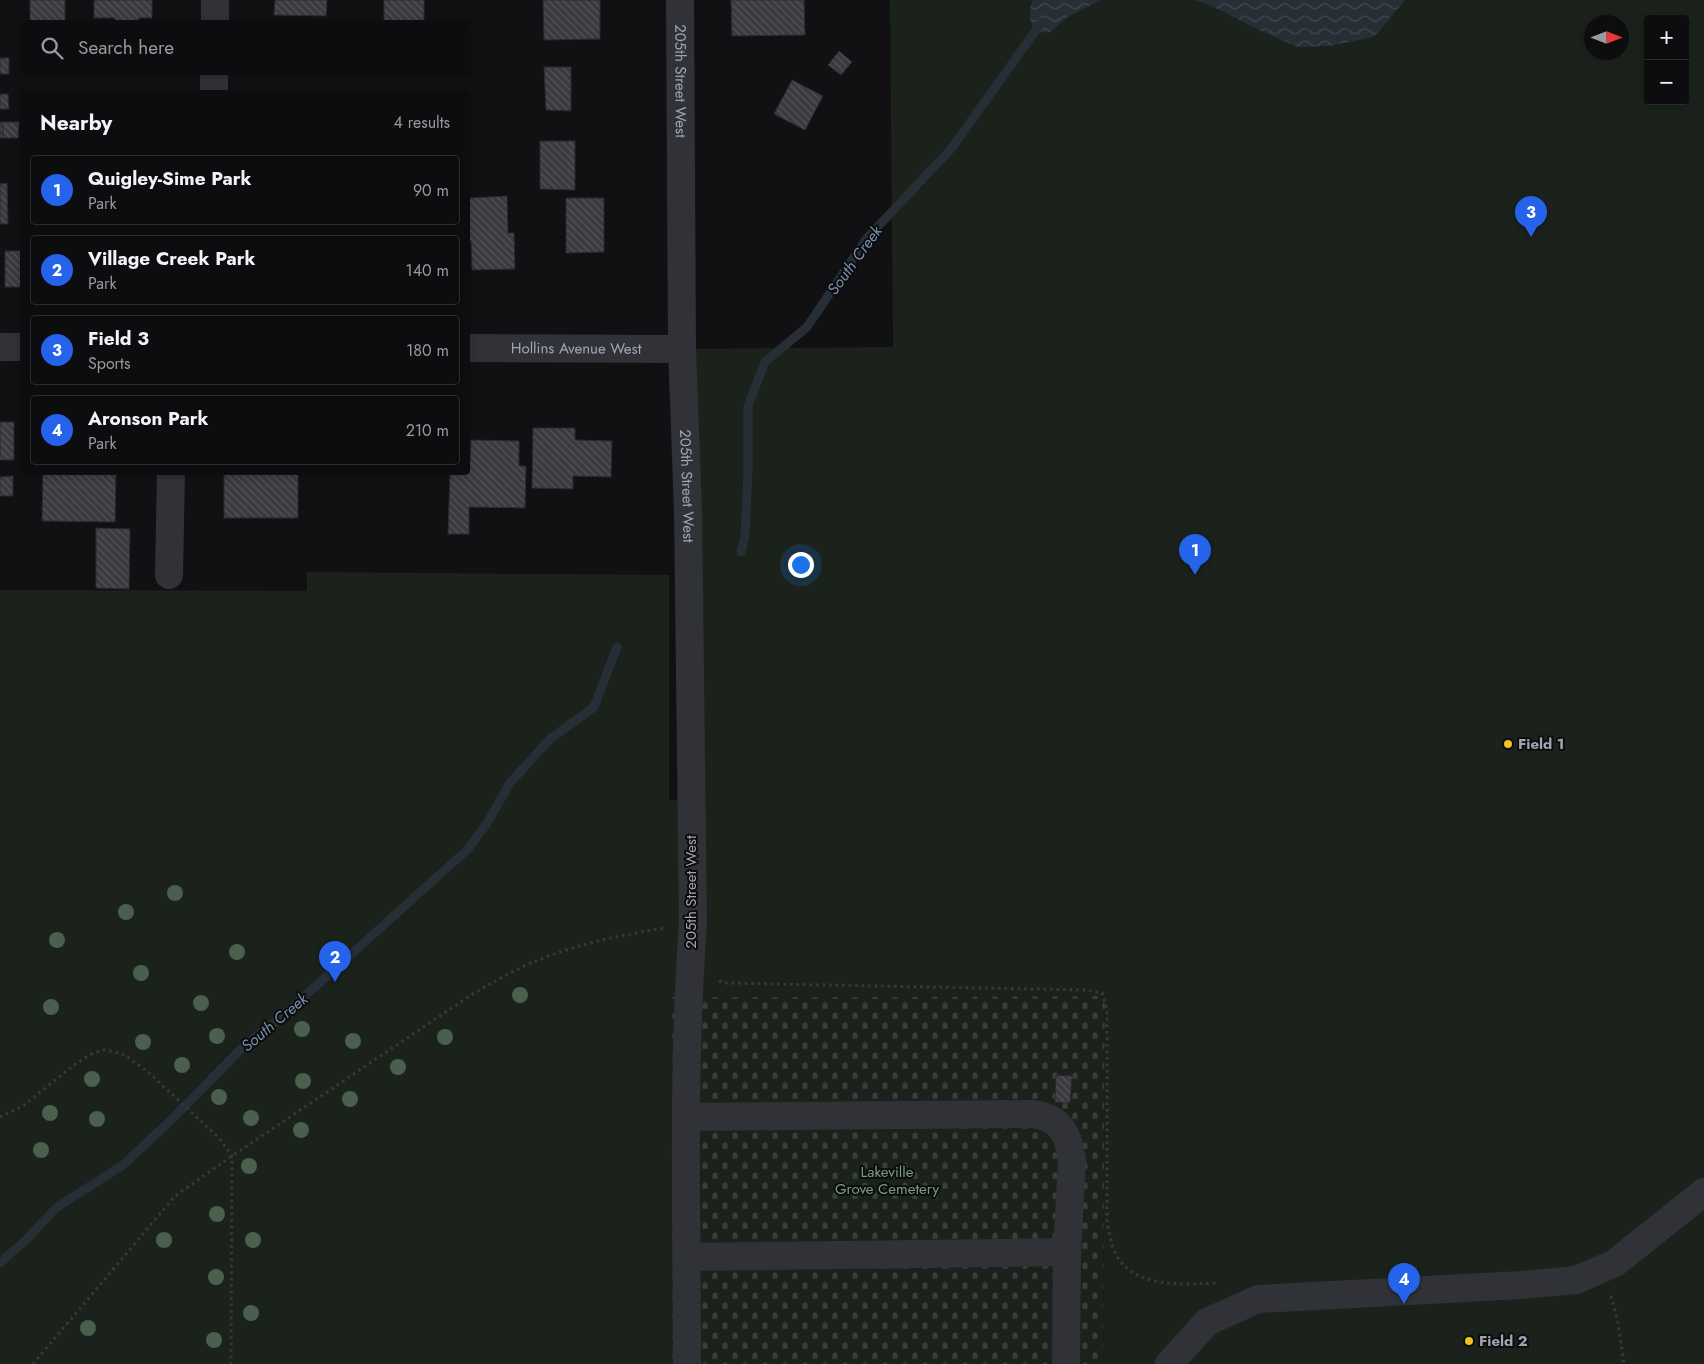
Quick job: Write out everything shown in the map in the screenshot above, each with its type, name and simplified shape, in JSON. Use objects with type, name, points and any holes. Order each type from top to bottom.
[{"type":"street","points":[[215,0],[215,20]]},
{"type":"street","name":"205th Street West","points":[[680,0],[682,349],[688,529],[693,924],[689,973],[686,1117],[687,1364]]},
{"type":"street","points":[[214,75],[214,90]]},
{"type":"street","points":[[0,347],[20,347]]},
{"type":"street","name":"Hollins Avenue West","points":[[470,348],[682,349]]},
{"type":"street","points":[[168,575],[171,475]]},
{"type":"street","points":[[686,1117],[1022,1114],[1045,1116],[1058,1123],[1070,1147],[1072,1162],[1066,1364]]},
{"type":"street","points":[[1168,1364],[1207,1322],[1258,1299],[1522,1286],[1576,1280],[1615,1262],[1704,1192]]},
{"type":"street","points":[[687,1257],[1068,1252]]},
{"type":"path","points":[[33,1364],[176,1196],[232,1156],[472,995],[535,962],[591,942],[630,933],[693,924]]},
{"type":"path","points":[[689,973],[725,983],[1087,990],[1102,993],[1107,1009],[1107,1221],[1114,1249],[1128,1270],[1155,1282],[1185,1284],[1224,1283]]},
{"type":"path","points":[[0,1117],[22,1106],[91,1054],[104,1050],[125,1056],[148,1072],[220,1139],[232,1156],[231,1364]]},
{"type":"path","points":[[1603,1268],[1618,1323],[1624,1364]]},
{"type":"green space","points":[[890,0],[1704,0],[1704,1364],[1103,1364],[1105,996],[670,997],[669,1364],[0,1364],[0,590],[307,591],[307,572],[669,575],[669,800],[691,801],[682,349],[893,347]]},
{"type":"green space","name":"Lakeville Grove Cemetery","points":[[1105,996],[1103,1364],[669,1364],[669,997]]},
{"type":"water","points":[[1033,0],[1101,0],[1069,16],[1049,33],[1035,31],[1033,27],[1030,12]]},
{"type":"water","points":[[1193,0],[1405,0],[1374,37],[1329,46],[1298,47],[1261,31],[1208,4]]},
{"type":"building","points":[[30,0],[65,0],[65,20],[30,20]]},
{"type":"building","points":[[94,0],[152,0],[152,18],[115,20],[115,18],[94,18]]},
{"type":"building","points":[[275,0],[327,0],[326,16],[274,15]]},
{"type":"building","points":[[384,0],[424,0],[424,20],[384,20]]},
{"type":"building","points":[[543,0],[600,0],[600,39],[544,40]]},
{"type":"building","points":[[731,0],[804,0],[805,35],[732,36]]},
{"type":"building","points":[[839,51],[852,62],[841,75],[828,65]]},
{"type":"building","points":[[0,58],[9,58],[9,74],[0,74]]},
{"type":"building","points":[[544,67],[571,67],[571,111],[546,110]]},
{"type":"building","points":[[792,80],[823,96],[805,130],[774,114]]},
{"type":"building","points":[[0,94],[8,94],[9,109],[0,109]]},
{"type":"building","points":[[0,122],[3,122],[3,138],[0,138]]},
{"type":"building","points":[[3,122],[19,122],[18,138],[3,138]]},
{"type":"building","points":[[540,141],[575,141],[575,190],[540,189]]},
{"type":"building","points":[[7,183],[8,224],[0,224],[0,184]]},
{"type":"building","points":[[507,196],[508,233],[514,233],[515,269],[472,270],[470,198]]},
{"type":"building","points":[[566,198],[604,198],[604,252],[566,253]]},
{"type":"building","points":[[5,251],[20,251],[20,287],[5,287]]},
{"type":"building","points":[[0,422],[14,422],[14,460],[0,460]]},
{"type":"building","points":[[533,428],[575,428],[575,440],[612,441],[611,477],[573,476],[573,489],[532,488]]},
{"type":"building","points":[[471,440],[519,441],[519,466],[526,466],[525,508],[469,507],[469,534],[448,534],[450,475],[470,475]]},
{"type":"building","points":[[43,475],[116,475],[115,522],[42,521]]},
{"type":"building","points":[[224,475],[298,475],[298,518],[224,518]]},
{"type":"building","points":[[13,476],[13,496],[0,496],[0,477]]},
{"type":"building","points":[[96,528],[130,529],[129,589],[96,588]]},
{"type":"building","points":[[1056,1075],[1072,1076],[1070,1103],[1055,1102]]},
{"type":"waterway","name":"South Creek","points":[[741,552],[745,536],[748,406],[765,362],[807,327],[867,238],[951,149],[1041,23]]},
{"type":"waterway","name":"South Creek","points":[[0,1263],[26,1240],[56,1208],[123,1165],[171,1120],[245,1045],[278,1020],[468,849],[487,823],[510,783],[549,740],[594,707],[617,647]]},
{"type":"place","name":"Field 3","points":[[1531,237]]},
{"type":"place","name":"Quigley-Sime Park","points":[[1195,575]]},
{"type":"place","name":"Field 1","points":[[1508,744]]},
{"type":"place","name":"Village Creek Park","points":[[335,982]]},
{"type":"place","name":"Aronson Park","points":[[1404,1304]]},
{"type":"place","name":"Field 2","points":[[1469,1341]]}]
